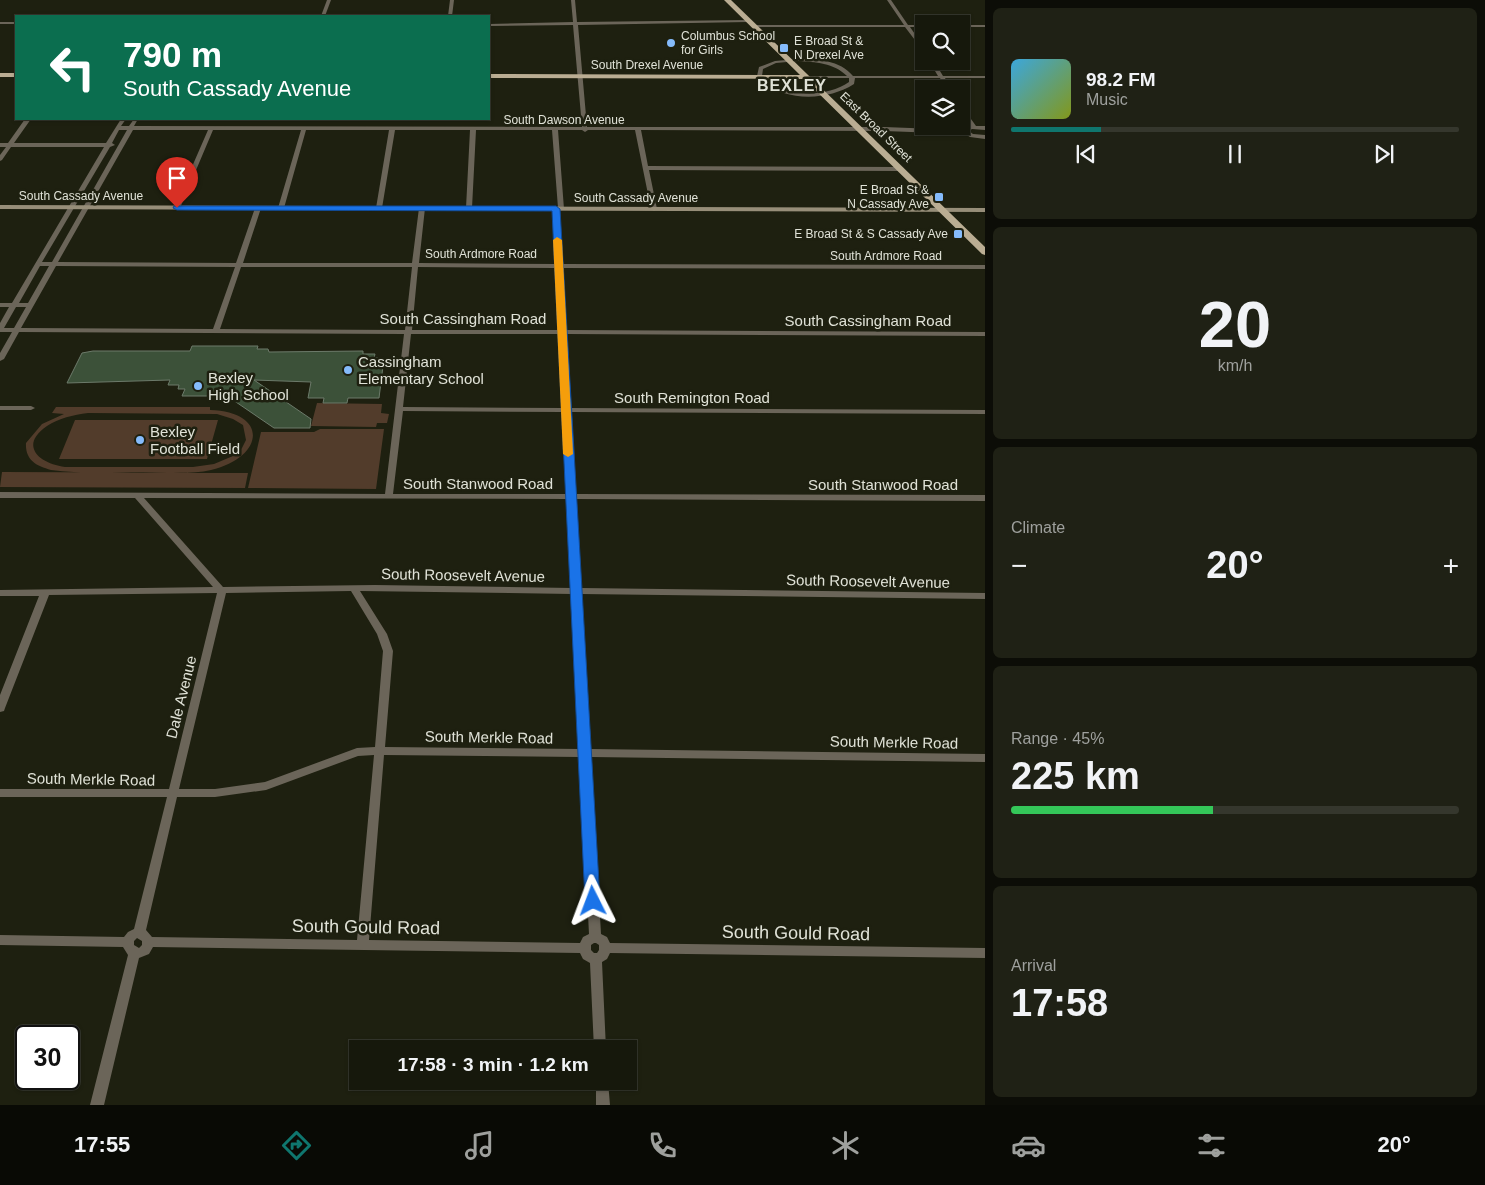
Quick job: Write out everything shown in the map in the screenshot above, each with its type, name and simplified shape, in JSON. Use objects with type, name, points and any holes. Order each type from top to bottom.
[{"type":"main road","name":"East Broad Street","points":[[727,0],[985,252]]},
{"type":"main road","points":[[0,75],[15,75]]},
{"type":"main road","name":"South Drexel Avenue","points":[[490,76],[806,77]]},
{"type":"street","points":[[324,15],[329,0]]},
{"type":"street","points":[[450,15],[452,0]]},
{"type":"street","points":[[573,0],[585,130]]},
{"type":"street","points":[[889,0],[915,38]]},
{"type":"street","points":[[0,23],[15,23]]},
{"type":"street","points":[[490,25],[751,23],[915,26]]},
{"type":"street","points":[[970,26],[985,26]]},
{"type":"street","points":[[789,60],[828,63],[844,69],[852,77],[852,83],[846,88],[823,94],[803,94],[777,89],[766,83],[759,76],[759,71],[765,66],[789,60]]},
{"type":"street","points":[[937,70],[943,80]]},
{"type":"street","points":[[806,77],[985,77]]},
{"type":"street","points":[[0,159],[27,120]]},
{"type":"street","points":[[0,330],[121,120]]},
{"type":"street","points":[[0,359],[135,120]]},
{"type":"street","points":[[285,128],[288,120]]},
{"type":"street","points":[[435,129],[436,120]]},
{"type":"street","points":[[970,121],[974,127]]},
{"type":"street","name":"South Dawson Avenue","points":[[117,128],[861,131]]},
{"type":"street","points":[[177,208],[212,128]]},
{"type":"street","points":[[970,128],[985,128]]},
{"type":"street","points":[[282,208],[304,129]]},
{"type":"street","points":[[379,208],[392,129]]},
{"type":"street","points":[[469,208],[474,129]]},
{"type":"street","points":[[555,130],[559,266],[570,497],[595,938]]},
{"type":"street","points":[[638,130],[654,209]]},
{"type":"street","points":[[861,131],[915,133]]},
{"type":"street","points":[[970,134],[984,139]]},
{"type":"street","points":[[0,144],[121,145]]},
{"type":"street","points":[[646,168],[901,169]]},
{"type":"street","name":"South Cassady Avenue","points":[[0,207],[985,210]]},
{"type":"street","points":[[216,331],[258,208]]},
{"type":"street","points":[[388,496],[422,208]]},
{"type":"street","name":"South Ardmore Road","points":[[38,264],[985,267]]},
{"type":"street","points":[[0,305],[30,305]]},
{"type":"street","name":"South Cassingham Road","points":[[0,330],[985,334]]},
{"type":"street","points":[[0,408],[31,408]]},
{"type":"street","name":"South Remington Road","points":[[398,409],[985,412]]},
{"type":"street","name":"South Stanwood Road","points":[[0,495],[985,498]]},
{"type":"street","points":[[138,496],[221,589]]},
{"type":"street","points":[[354,588],[360,604],[382,630],[388,651],[363,944]]},
{"type":"street","name":"South Roosevelt Avenue","points":[[0,593],[354,588],[985,596]]},
{"type":"street","name":"Dale Avenue","points":[[139,933],[221,598],[221,589]]},
{"type":"street","points":[[0,708],[45,592]]},
{"type":"street","name":"South Merkle Road","points":[[0,793],[215,793],[266,786],[357,752],[379,750],[985,758]]},
{"type":"street","points":[[0,940],[131,947],[145,948],[148,942],[147,937],[139,933],[131,937],[131,947],[97,1105]]},
{"type":"street","points":[[595,938],[604,942],[606,948],[605,954],[596,958],[589,956],[584,948],[588,940],[595,938]]},
{"type":"street","name":"South Gould Road","points":[[148,942],[584,948]]},
{"type":"street","name":"South Gould Road","points":[[606,948],[985,953]]},
{"type":"street","points":[[596,958],[600,1040]]},
{"type":"street","points":[[602,1090],[602,1105]]},
{"type":"shaded area","points":[[317,403],[382,404],[381,413],[389,414],[387,423],[377,423],[376,427],[311,426]]},
{"type":"shaded area","points":[[56,407],[210,407],[210,410],[229,413],[243,419],[251,427],[253,436],[250,446],[242,456],[229,464],[203,472],[85,472],[51,470],[32,461],[27,454],[26,443],[42,424],[64,414],[52,413]],"holes":[[[88,413],[217,414],[233,419],[243,425],[246,440],[242,448],[233,456],[214,464],[193,467],[65,467],[41,458],[33,447],[38,433],[47,426],[61,419]]]},
{"type":"shaded area","name":"Bexley Football Field","points":[[75,420],[218,420],[207,459],[59,459]]},
{"type":"shaded area","points":[[320,429],[384,429],[376,489],[248,488],[261,432],[314,432]]},
{"type":"shaded area","points":[[2,472],[248,473],[245,488],[0,487]]},
{"type":"building","points":[[192,346],[258,346],[257,349],[268,349],[269,352],[363,351],[363,354],[375,354],[374,358],[384,358],[379,398],[348,398],[347,403],[323,403],[324,398],[308,398],[311,382],[254,380],[311,419],[310,428],[274,428],[233,400],[222,401],[223,396],[182,396],[185,389],[178,389],[179,385],[168,385],[170,380],[67,383],[82,353],[93,351],[190,351]]},
{"type":"slow traffic","points":[[557,240],[568,454]]},
{"type":"place","name":"Columbus School for Girls","points":[[671,43]]},
{"type":"place","name":"E Broad St & N Drexel Ave","points":[[784,48]]},
{"type":"place","name":"E Broad St & N Cassady Ave","points":[[939,197]]},
{"type":"place","name":"E Broad St & S Cassady Ave","points":[[958,234]]},
{"type":"place","name":"Cassingham Elementary School","points":[[348,370]]},
{"type":"place","name":"Bexley High School","points":[[198,386]]},
{"type":"place","name":"Bexley Football Field","points":[[140,440]]},
{"type":"district","name":"BEXLEY","points":[[792,85]]},
{"type":"route","points":[[177,208],[556,209],[593,901]]}]
